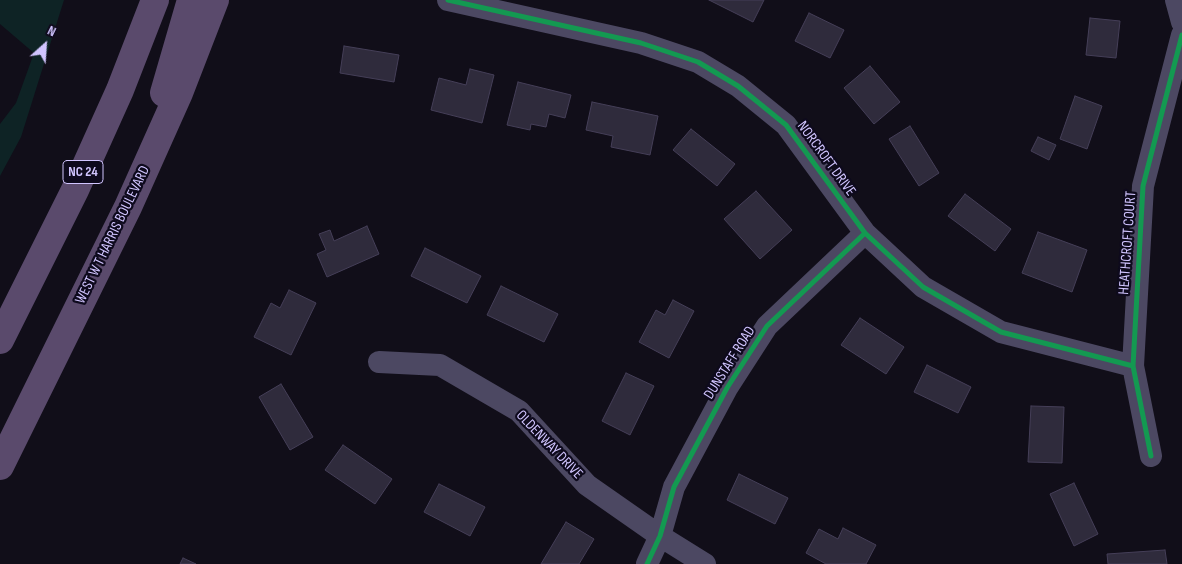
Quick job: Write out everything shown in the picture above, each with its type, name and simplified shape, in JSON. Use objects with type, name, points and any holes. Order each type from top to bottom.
[{"type":"main road","name":"NC 24","points":[[0,340],[75,190],[120,90],[155,0]]},
{"type":"main road","points":[[145,170],[168,74],[191,0]]},
{"type":"main road","name":"WEST W T HARRIS BOULEVARD","points":[[0,466],[128,207],[183,85],[215,0]]},
{"type":"street","name":"NORCROFT DRIVE","points":[[448,0],[641,42],[698,62],[738,86],[786,125],[866,232],[923,287],[1001,332],[1132,366]]},
{"type":"street","points":[[1176,0],[1182,22]]},
{"type":"street","name":"HEATHCROFT COURT","points":[[1151,456],[1132,366],[1144,186],[1182,35]]},
{"type":"street","name":"DUNSTAFF ROAD","points":[[647,564],[660,536],[674,487],[727,388],[768,326],[866,232]]},
{"type":"street","name":"OLDENWAY DRIVE","points":[[379,362],[440,365],[520,412],[587,484],[660,536],[705,564]]},
{"type":"green space","points":[[0,0],[64,0],[21,137],[0,176],[0,124],[16,103],[34,53],[0,24]]},
{"type":"building","points":[[709,0],[764,0],[753,22]]},
{"type":"building","points":[[809,13],[844,30],[830,58],[795,41]]},
{"type":"building","points":[[1090,18],[1120,21],[1116,58],[1086,55]]},
{"type":"building","points":[[344,46],[399,55],[394,82],[340,73]]},
{"type":"building","points":[[870,66],[900,102],[874,124],[844,88]]},
{"type":"building","points":[[470,69],[494,75],[482,123],[431,110],[439,78],[466,85]]},
{"type":"building","points":[[518,82],[571,95],[565,118],[549,114],[546,127],[531,124],[530,130],[507,125]]},
{"type":"building","points":[[1075,96],[1102,106],[1087,149],[1060,139]]},
{"type":"building","points":[[592,102],[658,116],[650,155],[611,147],[613,136],[586,130]]},
{"type":"building","points":[[910,126],[939,173],[919,186],[889,139]]},
{"type":"building","points":[[691,129],[735,164],[717,186],[673,150]]},
{"type":"building","points":[[1038,137],[1056,145],[1049,160],[1031,151]]},
{"type":"building","points":[[756,191],[792,230],[760,259],[724,219]]},
{"type":"building","points":[[965,194],[1011,229],[995,251],[948,216]]},
{"type":"building","points":[[367,226],[379,254],[327,277],[317,254],[326,250],[319,234],[330,230],[334,241]]},
{"type":"building","points":[[1038,232],[1087,250],[1072,292],[1022,273]]},
{"type":"building","points":[[425,248],[481,276],[467,303],[411,276]]},
{"type":"building","points":[[501,286],[558,314],[544,342],[487,315]]},
{"type":"building","points":[[289,290],[316,303],[291,355],[254,337],[271,303],[280,308]]},
{"type":"building","points":[[673,300],[694,311],[669,358],[639,342],[656,310],[665,315]]},
{"type":"building","points":[[860,318],[904,347],[886,374],[841,345]]},
{"type":"building","points":[[927,365],[971,387],[958,413],[914,392]]},
{"type":"building","points":[[626,373],[654,386],[630,435],[602,421]]},
{"type":"building","points":[[281,384],[313,437],[290,450],[259,397]]},
{"type":"building","points":[[1031,406],[1064,407],[1062,463],[1028,462]]},
{"type":"building","points":[[343,445],[392,479],[375,504],[325,470]]},
{"type":"building","points":[[739,474],[788,498],[775,524],[727,500]]},
{"type":"building","points":[[1074,483],[1098,534],[1074,546],[1050,494]]},
{"type":"building","points":[[439,484],[485,507],[470,536],[424,512]]},
{"type":"building","points":[[566,522],[594,539],[579,564],[541,564]]},
{"type":"building","points":[[843,528],[876,545],[866,564],[826,564],[806,553],[819,529],[838,539]]},
{"type":"building","points":[[1165,550],[1167,564],[1108,564],[1107,554]]},
{"type":"building","points":[[183,558],[196,564],[180,564]]},
{"type":"cycle path","points":[[448,0],[641,43],[698,62],[738,86],[786,125],[865,233],[923,287],[1001,332],[1133,366]]},
{"type":"cycle path","points":[[1151,456],[1133,366],[1143,186],[1182,35]]},
{"type":"cycle path","points":[[647,564],[660,536],[674,487],[727,388],[767,326],[865,233]]}]
